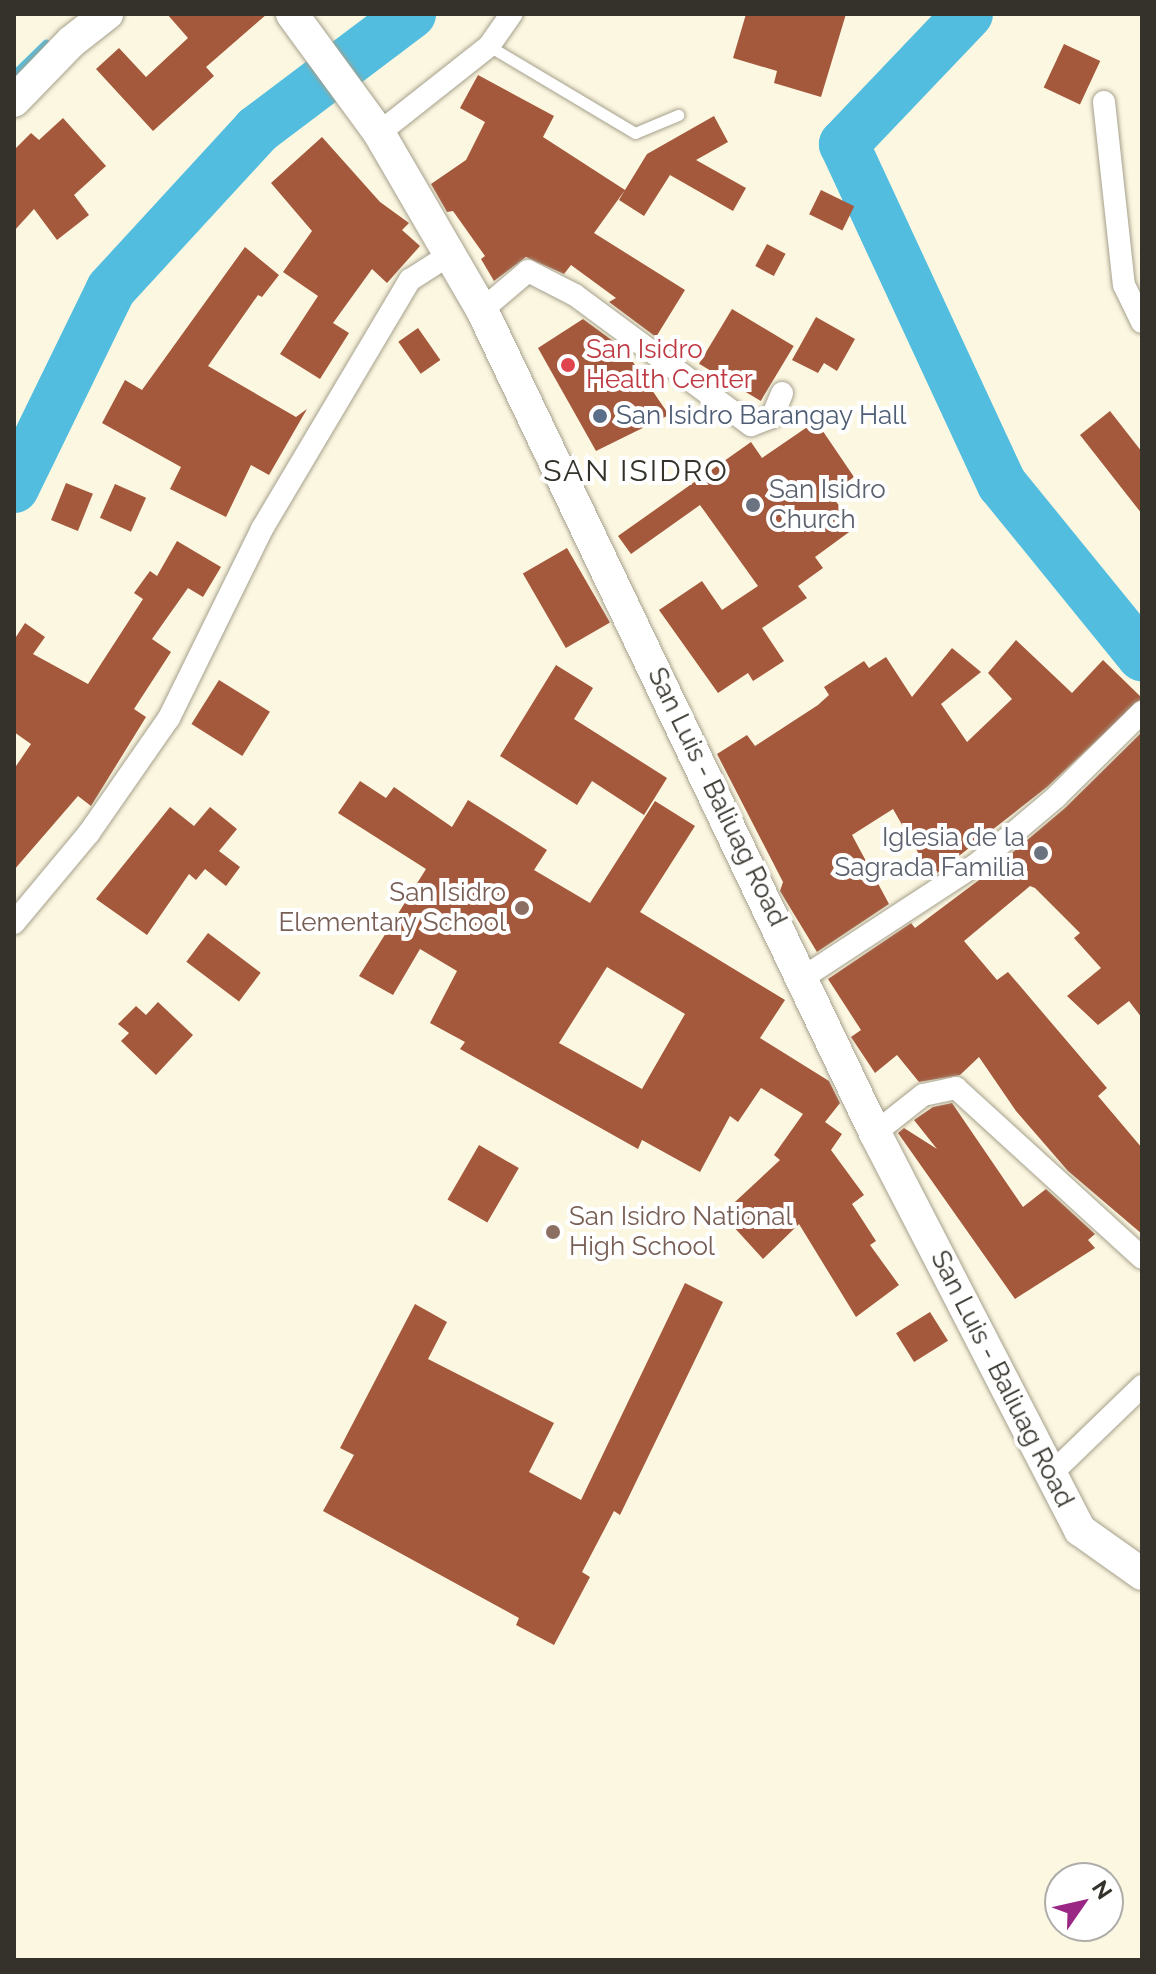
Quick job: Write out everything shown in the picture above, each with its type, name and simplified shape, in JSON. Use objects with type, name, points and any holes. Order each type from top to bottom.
[{"type":"main road","points":[[14,101],[71,42],[107,14]]},
{"type":"main road","name":"San Luis - Baliuag Road","points":[[292,14],[317,55],[373,125],[452,253],[482,310],[804,977],[875,1133],[1080,1530],[1142,1574]]},
{"type":"street","points":[[373,125],[489,46],[511,14]]},
{"type":"street","points":[[1104,102],[1124,285],[1142,322]]},
{"type":"street","points":[[14,923],[89,833],[169,718],[262,529],[410,280],[452,253]]},
{"type":"street","points":[[482,310],[528,271],[575,295],[751,425],[772,417],[782,393]]},
{"type":"street","points":[[804,977],[978,863],[1056,797],[1142,712]]},
{"type":"street","points":[[875,1133],[923,1095],[956,1088],[1142,1258]]},
{"type":"street","points":[[1051,1474],[1142,1386]]},
{"type":"lane","points":[[489,46],[635,133],[678,115]]},
{"type":"building","points":[[167,14],[267,14],[206,67],[214,76],[153,131],[96,69],[119,48],[146,77],[188,38]]},
{"type":"building","points":[[746,14],[846,14],[821,97],[774,83],[777,71],[733,58]]},
{"type":"building","points":[[1064,44],[1100,61],[1080,104],[1044,88]]},
{"type":"building","points":[[478,75],[554,116],[543,137],[625,190],[594,233],[685,290],[656,337],[609,302],[616,298],[571,265],[564,274],[526,257],[494,281],[481,259],[485,256],[453,211],[447,212],[431,184],[466,160],[485,122],[460,108]]},
{"type":"building","points":[[714,116],[728,142],[696,160],[746,188],[733,211],[670,175],[644,216],[619,200],[647,154]]},
{"type":"building","points":[[63,118],[106,166],[74,195],[89,215],[57,240],[34,209],[14,231],[14,150],[31,133],[39,140]]},
{"type":"building","points":[[322,137],[380,202],[409,223],[402,230],[420,246],[387,283],[372,269],[333,323],[349,333],[320,379],[280,354],[318,296],[283,272],[312,231],[271,183]]},
{"type":"building","points":[[821,190],[854,206],[842,230],[809,214]]},
{"type":"building","points":[[767,244],[786,254],[774,276],[755,266]]},
{"type":"building","points":[[245,247],[279,275],[262,297],[258,295],[208,366],[296,417],[307,409],[269,475],[251,465],[226,517],[170,489],[181,467],[102,423],[125,380],[142,390]]},
{"type":"building","points":[[732,309],[794,346],[761,401],[699,364]]},
{"type":"building","points":[[816,317],[855,339],[837,371],[824,363],[818,373],[792,360]]},
{"type":"building","points":[[583,319],[624,349],[669,415],[596,451],[538,348]]},
{"type":"building","points":[[418,328],[440,360],[421,374],[398,342]]},
{"type":"building","points":[[1110,411],[1142,452],[1142,514],[1080,435]]},
{"type":"building","points":[[816,421],[854,477],[830,494],[856,527],[815,557],[823,568],[798,586],[807,598],[762,628],[784,661],[753,681],[748,673],[718,693],[659,610],[702,581],[722,610],[758,586],[700,505],[631,554],[618,536],[751,442],[762,458]]},
{"type":"building","points":[[66,483],[93,494],[78,531],[51,520]]},
{"type":"building","points":[[115,484],[146,498],[131,532],[100,518]]},
{"type":"building","points":[[177,541],[221,567],[203,597],[188,588],[152,639],[171,652],[134,709],[146,717],[91,806],[78,796],[14,870],[14,769],[31,744],[14,732],[14,640],[25,623],[45,637],[33,654],[88,684],[143,599],[134,593],[150,571],[157,576]]},
{"type":"building","points":[[567,548],[610,622],[566,648],[523,574]]},
{"type":"building","points":[[1016,640],[1072,693],[1103,660],[1142,698],[1047,787],[932,877],[893,809],[852,835],[889,904],[817,952],[780,891],[783,882],[717,754],[747,735],[755,746],[818,705],[829,695],[824,687],[864,661],[869,668],[886,657],[912,697],[952,648],[981,672],[941,704],[967,742],[1012,699],[988,673]]},
{"type":"building","points":[[556,665],[593,688],[574,719],[667,778],[644,815],[592,781],[577,805],[500,756]]},
{"type":"building","points":[[219,680],[270,712],[242,756],[191,724]]},
{"type":"building","points":[[1142,732],[1142,1018],[1129,1001],[1098,1025],[1067,996],[1101,968],[1074,938],[1080,933],[1035,888],[1030,886],[964,941],[997,980],[1008,972],[1107,1088],[1098,1096],[1142,1148],[1142,1234],[1068,1171],[1016,1111],[979,1057],[960,1075],[919,1082],[897,1055],[875,1073],[851,1037],[861,1030],[828,979],[911,923],[915,928],[987,874],[1065,808]]},
{"type":"building","points":[[360,781],[386,798],[394,787],[452,827],[468,800],[547,850],[534,870],[590,903],[655,801],[695,826],[640,912],[785,1000],[760,1038],[829,1081],[840,1103],[825,1122],[842,1134],[831,1150],[864,1195],[852,1204],[876,1241],[870,1245],[899,1285],[856,1317],[799,1224],[763,1259],[722,1214],[780,1160],[774,1155],[803,1114],[761,1088],[738,1122],[730,1116],[700,1172],[642,1140],[638,1149],[460,1049],[465,1042],[430,1023],[457,971],[420,949],[393,995],[359,976],[426,869],[338,813]],"holes":[[[607,967],[685,1014],[642,1089],[559,1043]]]},
{"type":"building","points":[[170,807],[194,826],[210,807],[237,829],[219,851],[240,867],[226,886],[205,869],[196,880],[189,874],[147,935],[96,899]]},
{"type":"building","points":[[208,933],[261,973],[239,1001],[186,962]]},
{"type":"building","points":[[158,1002],[193,1035],[156,1075],[121,1041],[129,1033],[118,1024],[136,1006],[146,1015]]},
{"type":"building","points":[[952,1103],[1023,1207],[1046,1189],[1095,1234],[1088,1240],[1095,1248],[1015,1299],[898,1133],[904,1128],[937,1149],[914,1120],[933,1107]]},
{"type":"building","points":[[479,1145],[519,1168],[487,1223],[448,1200]]},
{"type":"building","points":[[685,1283],[723,1302],[620,1515],[614,1511],[582,1572],[590,1577],[554,1645],[516,1625],[519,1618],[323,1511],[354,1455],[340,1448],[415,1304],[447,1322],[428,1359],[554,1423],[529,1472],[581,1500]]},
{"type":"building","points":[[930,1312],[948,1341],[914,1362],[896,1333]]},
{"type":"waterway","points":[[14,488],[111,289],[257,130],[411,14]]},
{"type":"waterway","points":[[968,14],[844,144],[1002,484],[1142,656]]},
{"type":"waterway","points":[[14,75],[46,44]]},
{"type":"place","name":"San Isidro Health Center","points":[[568,365]]},
{"type":"place","name":"San Isidro Barangay Hall","points":[[600,416]]},
{"type":"place","name":"San Isidro Church","points":[[753,505]]},
{"type":"place","name":"Iglesia de la Sagrada Familia","points":[[1041,853]]},
{"type":"place","name":"San Isidro Elementary School","points":[[522,908]]},
{"type":"place","name":"San Isidro National High School","points":[[553,1232]]},
{"type":"district","name":"SAN ISIDRO","points":[[636,471]]}]
